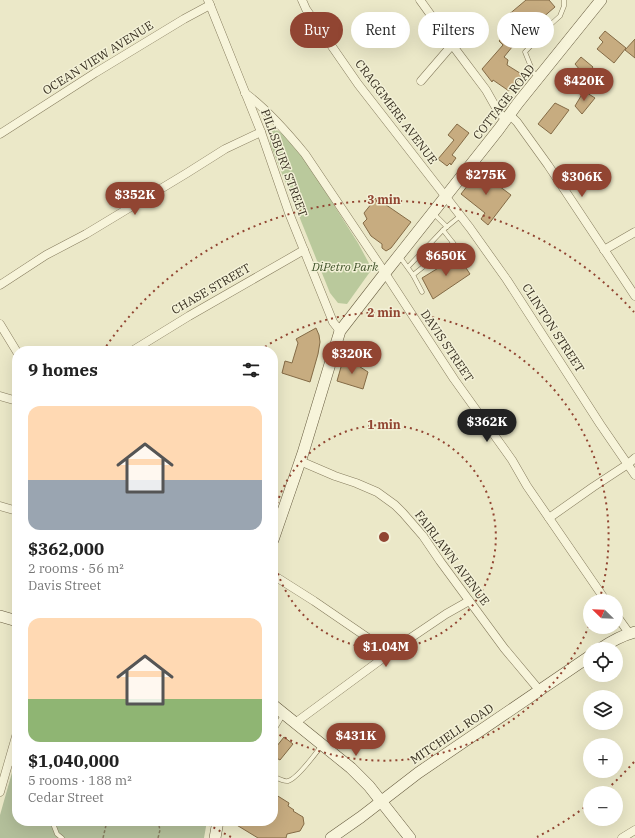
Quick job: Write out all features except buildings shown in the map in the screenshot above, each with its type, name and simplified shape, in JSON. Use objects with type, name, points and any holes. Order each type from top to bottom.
[{"type":"street","name":"CRAGGMERE AVENUE","points":[[302,0],[306,9],[358,84],[445,197]]},
{"type":"street","points":[[420,0],[429,12]]},
{"type":"street","name":"PILLSBURY STREET","points":[[209,2],[261,132],[289,213],[333,322],[340,331]]},
{"type":"street","name":"OCEAN VIEW AVENUE","points":[[0,134],[209,2]]},
{"type":"street","name":"COTTAGE ROAD","points":[[278,525],[300,461],[340,331],[539,78],[596,2]]},
{"type":"street","points":[[421,81],[449,48]]},
{"type":"street","points":[[454,48],[486,90],[499,113],[517,122],[635,296]]},
{"type":"street","name":"DAVIS STREET","points":[[245,93],[255,100],[277,122],[305,154],[454,379],[512,460],[570,550],[601,594]]},
{"type":"street","points":[[0,285],[46,255],[86,234],[225,149],[261,132]]},
{"type":"street","name":"CLINTON STREET","points":[[445,197],[507,280],[600,424],[635,475]]},
{"type":"street","points":[[604,250],[635,232]]},
{"type":"street","name":"CHASE STREET","points":[[140,346],[304,250]]},
{"type":"street","points":[[0,324],[13,346]]},
{"type":"street","points":[[0,396],[12,400]]},
{"type":"street","points":[[549,518],[635,458]]},
{"type":"street","name":"FAIRLAWN AVENUE","points":[[300,461],[377,492],[403,512],[423,536],[504,648],[540,691]]},
{"type":"street","points":[[0,506],[12,510]]},
{"type":"street","points":[[278,578],[390,653]]},
{"type":"street","points":[[295,722],[446,614],[469,601]]},
{"type":"street","points":[[0,616],[12,619]]},
{"type":"street","points":[[612,642],[632,632],[623,622]]},
{"type":"street","name":"MITCHELL ROAD","points":[[331,838],[418,773],[583,661]]},
{"type":"street","points":[[278,709],[351,768],[370,786],[410,838]]},
{"type":"street","points":[[0,792],[12,766]]},
{"type":"street","points":[[215,838],[217,826]]},
{"type":"street","points":[[622,838],[635,830]]},
{"type":"lane","points":[[539,78],[533,72],[525,52],[560,16],[564,6],[564,0]]},
{"type":"lane","points":[[432,213],[445,228],[461,253]]},
{"type":"lane","points":[[408,267],[445,228],[460,216]]},
{"type":"lane","points":[[413,275],[453,242]]},
{"type":"lane","points":[[399,255],[413,275],[422,292]]},
{"type":"lane","points":[[278,724],[284,714]]},
{"type":"lane","points":[[278,778],[288,781],[291,780],[300,772],[323,745]]},
{"type":"lane","points":[[54,826],[57,834],[62,838]]},
{"type":"path","points":[[103,838],[106,826]]},
{"type":"path","points":[[158,838],[160,830],[159,826]]},
{"type":"green space","name":"DiPetro Park","points":[[275,129],[283,134],[304,158],[358,243],[372,269],[347,304],[338,303],[330,293],[270,144],[270,132]]},
{"type":"green space","points":[[12,773],[12,826],[206,826],[204,838],[0,838],[0,815]]}]
